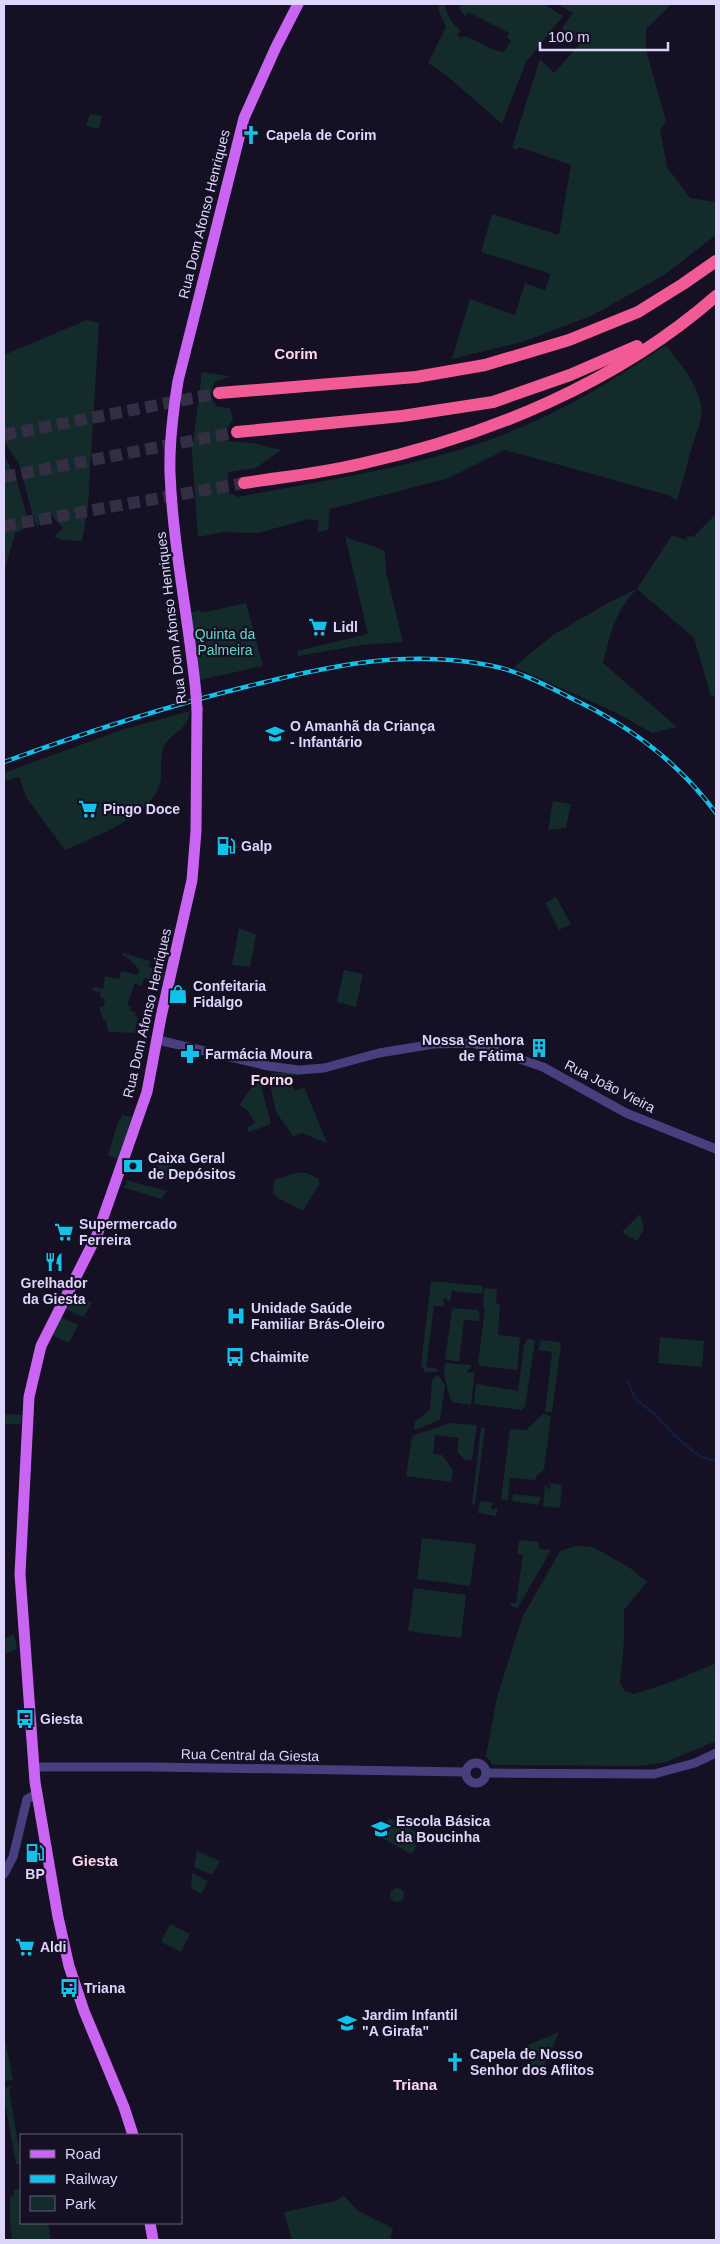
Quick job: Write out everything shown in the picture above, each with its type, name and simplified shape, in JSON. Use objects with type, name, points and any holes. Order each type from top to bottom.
[{"type":"highway","points":[[219,393],[416,377],[485,365],[569,340],[638,312],[716,261]]},
{"type":"highway","points":[[244,483],[358,465],[508,420],[563,395],[615,368],[667,333],[716,296]]},
{"type":"highway","points":[[237,432],[402,416],[493,402],[570,375],[667,333]]},
{"type":"main road","name":"Rua Dom Afonso Henriques","points":[[133,2134],[124,2107],[84,2011],[69,1966],[58,1917],[33,1768],[20,1574],[29,1398],[41,1346],[97,1235],[147,1092],[161,1017],[192,880],[196,831],[197,709],[177,553],[170,472],[172,421],[178,382],[244,118],[298,4]]},
{"type":"main road","points":[[150,2224],[153,2240]]},
{"type":"street","name":"Rua João Vieira","points":[[158,1040],[275,1067],[299,1070],[324,1068],[379,1053],[434,1044],[473,1043],[543,1067],[626,1112],[716,1150]]},
{"type":"street","points":[[486,1773],[654,1774],[688,1765],[716,1753]]},
{"type":"street","points":[[477,1763],[484,1768],[486,1773],[483,1779],[475,1782],[468,1778],[466,1772],[468,1766],[477,1763]]},
{"type":"street","name":"Rua Central da Giesta","points":[[33,1768],[153,1767],[466,1772]]},
{"type":"street","points":[[4,1874],[13,1857],[26,1799],[37,1794]]},
{"type":"green space","points":[[439,4],[445,4],[450,19],[461,31],[457,35],[461,38],[465,36],[497,51],[504,52],[511,40],[507,37],[509,33],[468,12],[466,17],[459,9],[460,4],[544,4],[563,16],[526,62],[502,124],[446,75],[428,63],[446,27],[438,9]]},
{"type":"green space","points":[[557,4],[672,4],[646,29],[646,50],[666,121],[660,130],[667,167],[690,198],[716,202],[716,235],[664,275],[591,316],[525,341],[452,359],[470,299],[515,315],[525,283],[545,290],[551,274],[481,252],[492,214],[559,235],[571,165],[519,147],[518,150],[512,148],[540,59],[554,73],[579,45],[562,28],[573,13]]},
{"type":"green space","points":[[90,114],[102,116],[99,129],[86,126]]},
{"type":"green space","points":[[87,320],[99,323],[88,506],[82,541],[63,540],[54,537],[63,528],[50,514],[38,526],[35,523],[19,464],[4,441],[4,355]]},
{"type":"green space","points":[[666,345],[696,388],[702,411],[677,501],[668,495],[505,450],[449,478],[330,509],[328,530],[317,532],[319,521],[309,519],[258,533],[223,532],[198,537],[192,452],[202,372],[230,376],[214,383],[211,396],[216,406],[230,408],[233,420],[224,432],[227,441],[253,443],[281,450],[256,468],[228,472],[228,492],[238,497],[394,467],[486,441],[533,422],[579,399]]},
{"type":"green space","points":[[4,455],[16,478],[29,523],[19,532],[16,531],[4,571]]},
{"type":"green space","points":[[716,514],[716,701],[714,695],[711,696],[694,638],[637,589],[672,535],[686,540],[687,536],[693,537]]},
{"type":"green space","points":[[345,536],[385,551],[386,572],[403,642],[362,645],[298,656],[297,651],[368,634]]},
{"type":"green space","points":[[637,589],[618,614],[603,663],[677,727],[652,733],[615,712],[514,667],[553,635],[606,604]]},
{"type":"green space","name":"Quinta da Palmeira","points":[[246,603],[263,666],[199,680],[189,613],[200,610],[201,613]]},
{"type":"green space","points":[[190,711],[186,723],[164,746],[160,784],[154,796],[133,816],[120,824],[65,850],[26,797],[19,777],[4,781],[4,773],[121,730]]},
{"type":"green space","points":[[553,801],[571,804],[566,828],[548,830]]},
{"type":"green space","points":[[556,897],[571,924],[559,930],[545,903]]},
{"type":"green space","points":[[239,928],[256,935],[250,967],[232,965]]},
{"type":"green space","points":[[123,953],[150,961],[149,967],[165,971],[162,982],[144,978],[142,986],[133,983],[134,986],[127,1005],[131,1007],[130,1011],[136,1012],[135,1016],[138,1017],[135,1033],[108,1032],[106,1021],[103,1020],[99,1006],[104,1007],[105,999],[101,998],[100,992],[92,991],[94,987],[103,989],[105,976],[119,979],[121,971],[138,975],[139,969],[126,956],[123,956]]},
{"type":"green space","points":[[344,970],[363,974],[356,1007],[337,1002]]},
{"type":"green space","points":[[298,1072],[299,1075],[288,1076],[295,1091],[304,1087],[327,1143],[302,1133],[293,1136],[276,1112],[270,1084],[265,1085],[261,1077],[275,1073]]},
{"type":"green space","points":[[260,1082],[271,1124],[249,1132],[247,1128],[255,1123],[248,1111],[239,1105],[251,1088]]},
{"type":"green space","points":[[122,1115],[132,1117],[118,1159],[108,1155],[119,1119],[121,1119]]},
{"type":"green space","points":[[160,1158],[180,1172],[173,1182],[151,1175]]},
{"type":"green space","points":[[296,1173],[307,1173],[319,1179],[319,1184],[303,1211],[279,1199],[273,1193],[274,1180]]},
{"type":"green space","points":[[127,1180],[167,1191],[161,1199],[122,1187],[126,1185]]},
{"type":"green space","points":[[640,1214],[644,1229],[637,1241],[622,1232]]},
{"type":"green space","points":[[431,1281],[483,1286],[482,1294],[452,1291],[450,1302],[445,1298],[443,1300],[444,1306],[434,1306],[426,1367],[438,1369],[437,1372],[425,1372],[421,1365]]},
{"type":"green space","points":[[484,1288],[497,1289],[496,1303],[500,1304],[498,1335],[519,1337],[517,1370],[481,1366],[478,1363],[485,1309],[483,1306]]},
{"type":"green space","points":[[73,1293],[92,1303],[83,1317],[65,1309]]},
{"type":"green space","points":[[454,1308],[477,1310],[480,1314],[479,1321],[464,1320],[459,1362],[445,1359],[452,1310]]},
{"type":"green space","points":[[61,1317],[78,1325],[69,1343],[52,1335]]},
{"type":"green space","points":[[660,1337],[704,1341],[702,1367],[658,1363]]},
{"type":"green space","points":[[528,1338],[535,1341],[525,1407],[521,1410],[474,1404],[476,1384],[518,1391],[524,1345]]},
{"type":"green space","points":[[541,1340],[559,1342],[561,1345],[552,1412],[545,1412],[552,1352],[538,1350]]},
{"type":"green space","points":[[445,1363],[471,1365],[471,1368],[467,1371],[469,1373],[475,1371],[471,1405],[452,1402],[445,1378]]},
{"type":"green space","points":[[438,1375],[445,1385],[440,1420],[414,1430],[415,1422],[430,1410],[432,1380]]},
{"type":"green space","points":[[4,1414],[22,1415],[21,1424],[4,1424]]},
{"type":"green space","points":[[543,1414],[551,1416],[544,1470],[537,1475],[535,1480],[510,1478],[508,1500],[501,1499],[510,1429],[526,1430]]},
{"type":"green space","points":[[450,1423],[477,1425],[472,1460],[466,1460],[457,1452],[459,1438],[435,1435],[433,1454],[442,1455],[453,1470],[451,1482],[406,1476],[412,1436]]},
{"type":"green space","points":[[481,1427],[485,1428],[475,1504],[473,1505],[472,1503]]},
{"type":"green space","points":[[548,1483],[562,1485],[560,1508],[543,1506],[545,1485],[548,1489],[551,1487]]},
{"type":"green space","points":[[513,1494],[541,1497],[539,1505],[512,1501]]},
{"type":"green space","points":[[480,1501],[494,1503],[490,1507],[493,1510],[498,1507],[496,1516],[478,1513]]},
{"type":"green space","points":[[422,1538],[476,1544],[470,1586],[417,1579]]},
{"type":"green space","points":[[521,1540],[539,1542],[539,1549],[551,1550],[517,1609],[510,1605],[511,1603],[516,1603],[523,1555],[517,1554]]},
{"type":"green space","points":[[576,1546],[593,1547],[630,1568],[647,1582],[624,1610],[624,1641],[620,1683],[625,1691],[634,1694],[671,1682],[716,1663],[716,1741],[663,1763],[637,1766],[493,1765],[486,1756],[497,1697],[522,1618],[560,1551]]},
{"type":"green space","points":[[414,1588],[466,1595],[461,1638],[408,1631]]},
{"type":"green space","points":[[14,1634],[17,1649],[6,1654],[4,1639]]},
{"type":"green space","points":[[389,1818],[422,1835],[412,1854],[378,1836]]},
{"type":"green space","points":[[197,1851],[220,1861],[212,1875],[194,1867]]},
{"type":"green space","points":[[192,1873],[208,1881],[201,1894],[191,1888]]},
{"type":"green space","points":[[394,1888],[400,1888],[404,1895],[400,1902],[394,1902],[390,1898],[390,1892]]},
{"type":"green space","points":[[170,1924],[190,1934],[181,1952],[161,1942]]},
{"type":"green space","points":[[559,2032],[538,2079],[523,2047]]},
{"type":"green space","points":[[4,2033],[13,2080],[4,2081]]},
{"type":"green space","points":[[12,2086],[9,2090],[20,2164],[16,2164],[4,2097],[4,2087]]},
{"type":"green space","points":[[20,2189],[20,2224],[48,2224],[51,2240],[12,2240],[10,2197],[14,2196],[14,2190]]},
{"type":"green space","points":[[344,2196],[358,2211],[393,2228],[390,2240],[292,2240],[284,2212],[335,2201]]},
{"type":"waterway","points":[[628,1381],[635,1399],[655,1414],[673,1434],[694,1452],[702,1457],[716,1461]]},
{"type":"tunnel","points":[[4,435],[219,393]]},
{"type":"tunnel","points":[[4,477],[237,432]]},
{"type":"tunnel","points":[[4,526],[244,483]]},
{"type":"railway","points":[[4,762],[156,711],[309,672],[338,666],[397,659],[457,660],[512,671],[601,713],[638,737],[672,764],[716,813]]},
{"type":"place","name":"Capela de Corim","points":[[251,135]]},
{"type":"place","name":"Lidl","points":[[318,627]]},
{"type":"place","name":"O Amanhã da Criança - Infantário","points":[[275,734]]},
{"type":"place","name":"Pingo Doce","points":[[88,809]]},
{"type":"place","name":"Galp","points":[[226,846]]},
{"type":"place","name":"Confeitaria Fidalgo","points":[[178,994]]},
{"type":"place","name":"Nossa Senhora de Fátima","points":[[539,1048]]},
{"type":"place","name":"Farmácia Moura","points":[[190,1054]]},
{"type":"place","name":"Caixa Geral de Depósitos","points":[[133,1166]]},
{"type":"place","name":"Supermercado Ferreira","points":[[64,1232]]},
{"type":"place","name":"Grelhador da Giesta","points":[[54,1262]]},
{"type":"place","name":"Unidade Saúde Familiar Brás-Oleiro","points":[[236,1316]]},
{"type":"place","name":"Chaimite","points":[[235,1357]]},
{"type":"place","name":"Giesta","points":[[25,1719]]},
{"type":"place","name":"Escola Básica da Boucinha","points":[[381,1829]]},
{"type":"place","name":"BP","points":[[35,1853]]},
{"type":"place","name":"Aldi","points":[[25,1947]]},
{"type":"place","name":"Triana","points":[[69,1988]]},
{"type":"place","name":"Jardim Infantil \"A Girafa\"","points":[[347,2023]]},
{"type":"place","name":"Capela de Nosso Senhor dos Aflitos","points":[[455,2062]]},
{"type":"district","name":"Corim","points":[[296,354]]},
{"type":"district","name":"Forno","points":[[272,1080]]},
{"type":"district","name":"Giesta","points":[[95,1861]]},
{"type":"district","name":"Triana","points":[[415,2085]]}]
